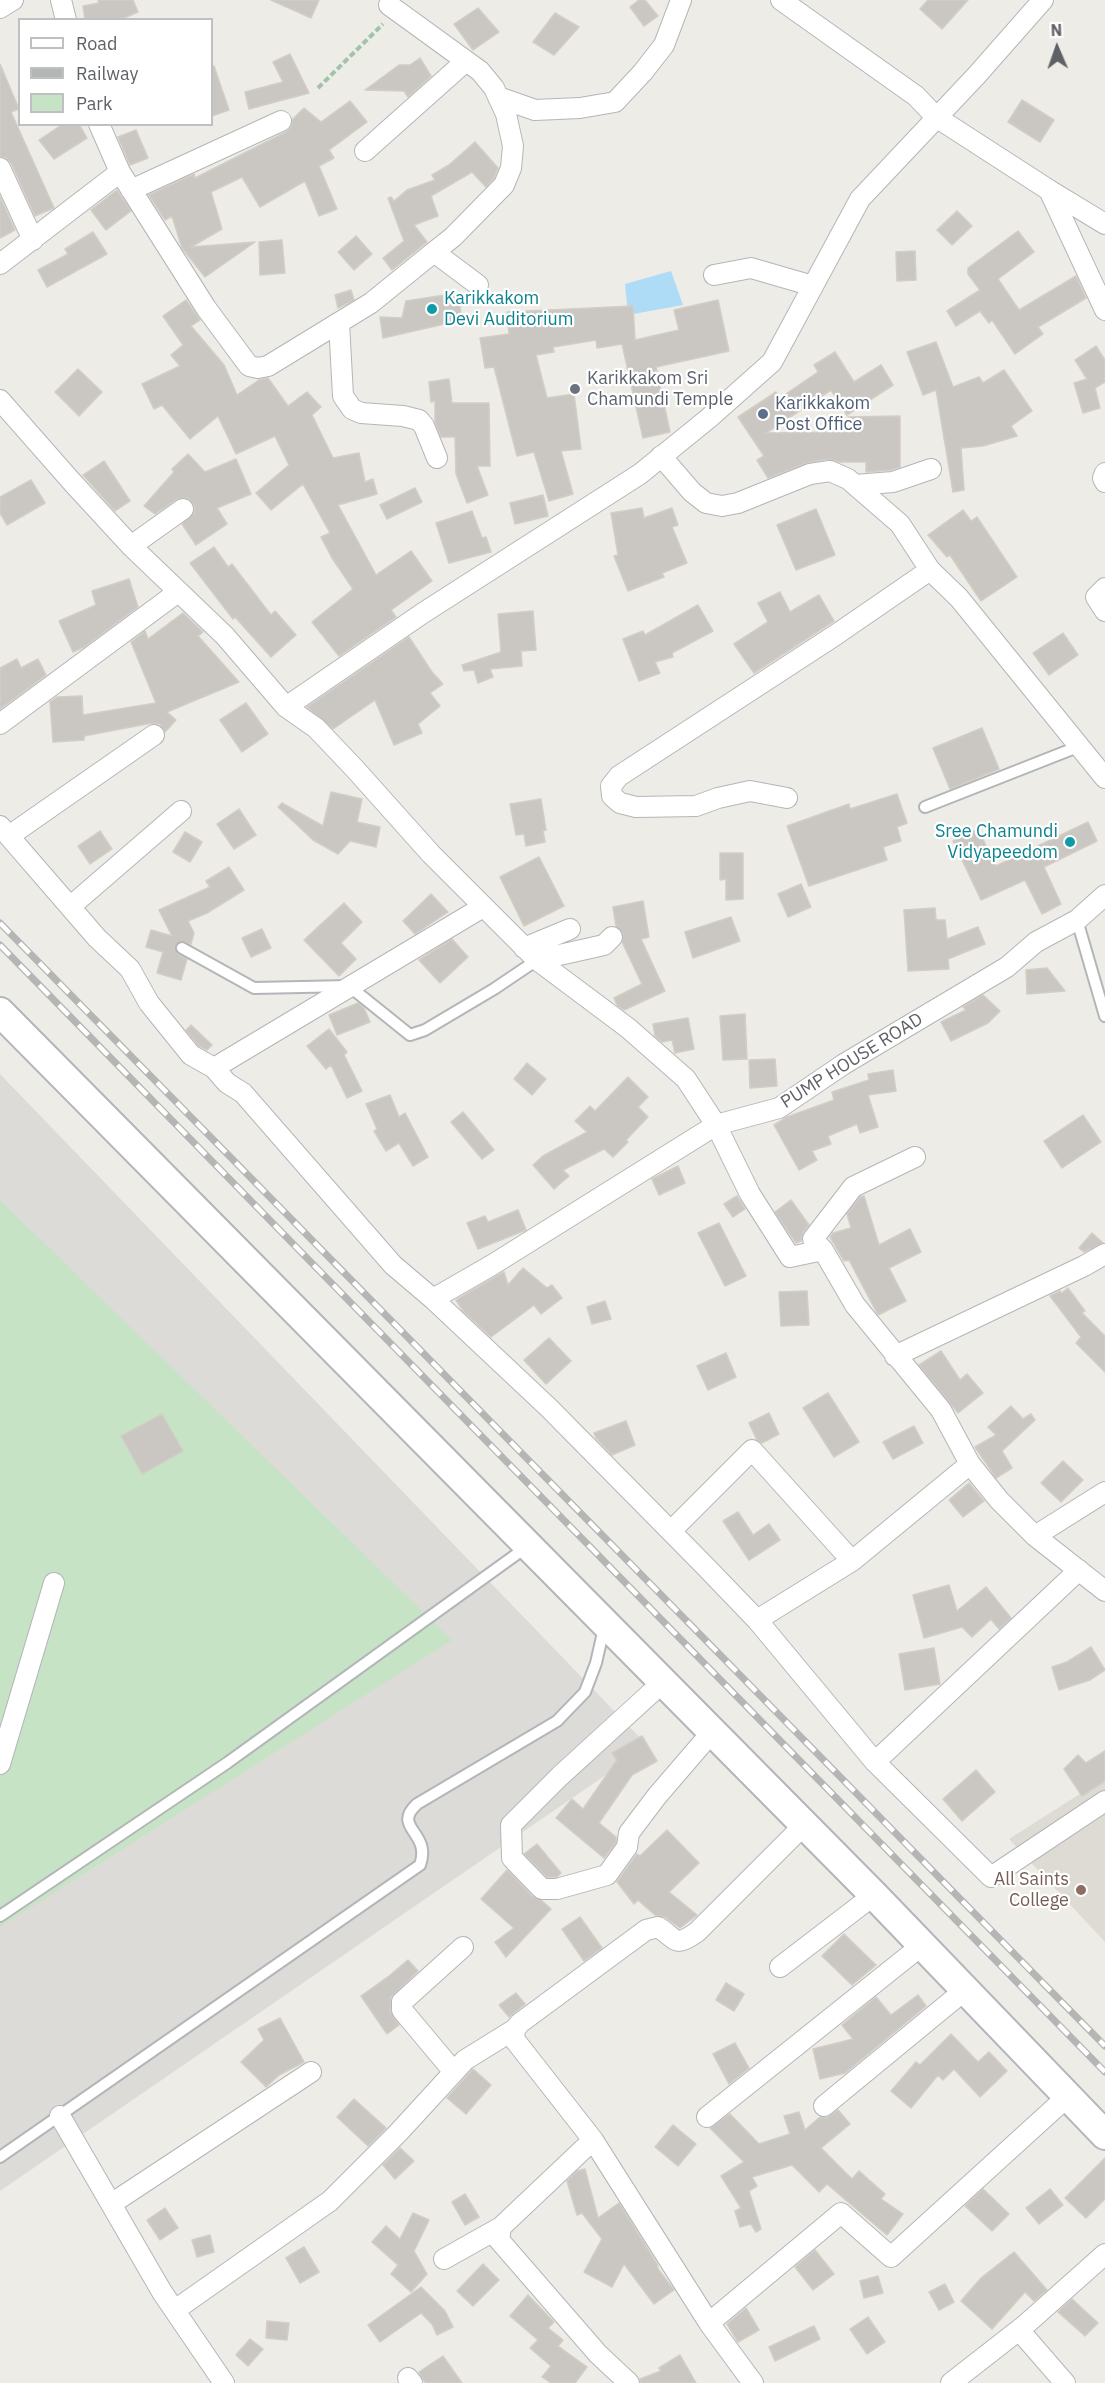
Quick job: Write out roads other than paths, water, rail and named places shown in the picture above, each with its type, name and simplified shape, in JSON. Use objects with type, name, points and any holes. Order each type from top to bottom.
[{"type":"main road","points":[[0,1012],[712,1731],[1105,2135]]},
{"type":"street","points":[[0,8],[13,0]]},
{"type":"street","points":[[61,0],[66,18]]},
{"type":"street","points":[[498,97],[535,110],[580,108],[615,102],[664,45],[681,0]]},
{"type":"street","points":[[781,0],[916,96],[936,117],[1105,224]]},
{"type":"street","points":[[286,707],[413,619],[640,474],[709,418],[772,362],[860,199],[976,76],[1043,0]]},
{"type":"street","points":[[100,126],[120,172],[206,308],[249,366],[258,368],[268,366],[371,303],[453,237],[504,185],[511,168],[513,146],[506,114],[498,97],[480,71],[390,4]]},
{"type":"street","points":[[365,151],[466,61]]},
{"type":"street","points":[[131,190],[281,121]]},
{"type":"street","points":[[0,168],[33,240]]},
{"type":"street","points":[[0,264],[120,172]]},
{"type":"street","points":[[1048,190],[1105,310]]},
{"type":"street","points":[[434,252],[478,285]]},
{"type":"street","points":[[714,274],[751,268],[813,286]]},
{"type":"street","points":[[339,323],[344,396],[352,409],[361,413],[403,416],[419,420],[424,426],[437,458]]},
{"type":"street","points":[[0,400],[131,546],[225,636],[286,707],[316,729],[356,769],[431,854],[530,954],[628,1028],[686,1079],[716,1125],[750,1194],[790,1257],[823,1250]]},
{"type":"street","points":[[661,456],[692,492],[706,503],[722,506],[738,503],[810,474],[830,471],[848,479],[900,524],[930,570],[959,598],[1105,777]]},
{"type":"street","points":[[855,485],[892,482],[931,469]]},
{"type":"street","points":[[1105,473],[1103,478],[1105,482]]},
{"type":"street","points":[[131,546],[183,509]]},
{"type":"street","points":[[787,798],[750,791],[718,798],[696,806],[636,807],[620,803],[612,796],[611,786],[619,776],[930,570]]},
{"type":"street","points":[[1105,588],[1096,597],[1105,611]]},
{"type":"street","points":[[0,724],[178,592]]},
{"type":"street","points":[[154,735],[4,831],[97,938],[130,969],[149,1003],[191,1055],[214,1068],[227,1083],[243,1093],[393,1265],[433,1299],[549,1408],[757,1620],[875,1762],[992,1877],[1105,1801]]},
{"type":"street","points":[[71,906],[181,811]]},
{"type":"street","name":"PUMP HOUSE ROAD","points":[[433,1299],[492,1265],[716,1125],[779,1108],[844,1065],[1007,966],[1036,942],[1077,920],[1105,895]]},
{"type":"street","points":[[214,1068],[483,907]]},
{"type":"street","points":[[530,954],[570,929]]},
{"type":"street","points":[[530,954],[604,945],[612,936]]},
{"type":"street","points":[[915,1157],[853,1187],[813,1239],[823,1250],[855,1305],[941,1410],[970,1464],[999,1500],[1035,1536],[1105,1591]]},
{"type":"street","points":[[895,1356],[1105,1255]]},
{"type":"street","points":[[671,1532],[752,1450],[852,1561]]},
{"type":"street","points":[[757,1620],[852,1561],[970,1464]]},
{"type":"street","points":[[1035,1536],[1105,1492]]},
{"type":"street","points":[[875,1762],[1078,1570]]},
{"type":"street","points":[[0,1764],[54,1583]]},
{"type":"street","points":[[663,1682],[560,1776],[511,1825],[512,1858],[542,1889],[557,1889],[607,1875],[627,1847],[629,1833],[712,1731]]},
{"type":"street","points":[[175,2310],[330,2202],[465,2060],[515,2029],[646,1930],[658,1927],[676,1942],[683,1942],[704,1926],[804,1825]]},
{"type":"street","points":[[780,1967],[873,1895]]},
{"type":"street","points":[[707,2117],[921,1946]]},
{"type":"street","points":[[454,2072],[402,2010],[402,2001],[463,1947]]},
{"type":"street","points":[[824,2106],[965,1990]]},
{"type":"street","points":[[515,2029],[514,2039],[593,2140],[709,2323],[753,2383]]},
{"type":"street","points":[[111,2204],[311,2072]]},
{"type":"street","points":[[709,2323],[841,2213],[891,2257],[1068,2096]]},
{"type":"street","points":[[60,2116],[175,2310],[224,2383]]},
{"type":"street","points":[[444,2259],[501,2227],[593,2140]]},
{"type":"street","points":[[501,2227],[499,2240],[598,2354],[629,2383]]},
{"type":"street","points":[[951,2383],[1018,2330],[1105,2254]]},
{"type":"street","points":[[1018,2330],[1065,2383]]},
{"type":"lane","points":[[925,807],[1080,746]]},
{"type":"lane","points":[[1077,920],[1105,1016]]},
{"type":"lane","points":[[182,948],[254,988],[350,986],[410,1035],[425,1030],[494,989],[530,954]]},
{"type":"lane","points":[[0,1916],[227,1763],[529,1546]]},
{"type":"lane","points":[[0,2157],[420,1865],[424,1855],[423,1847],[408,1820],[409,1811],[417,1804],[557,1721],[585,1692],[596,1663],[605,1624]]},
{"type":"water","points":[[671,271],[683,305],[628,315],[625,284]]},
{"type":"railway","points":[[0,923],[1105,2046]]},
{"type":"railway","points":[[0,945],[1105,2072]]},
{"type":"place","name":"Karikkakom Devi Auditorium","points":[[432,309]]},
{"type":"place","name":"Karikkakom Sri Chamundi Temple","points":[[575,389]]},
{"type":"place","name":"Karikkakom Post Office","points":[[763,414]]},
{"type":"place","name":"Sree Chamundi Vidyapeedom","points":[[1070,842]]},
{"type":"place","name":"All Saints College","points":[[1081,1890]]}]
